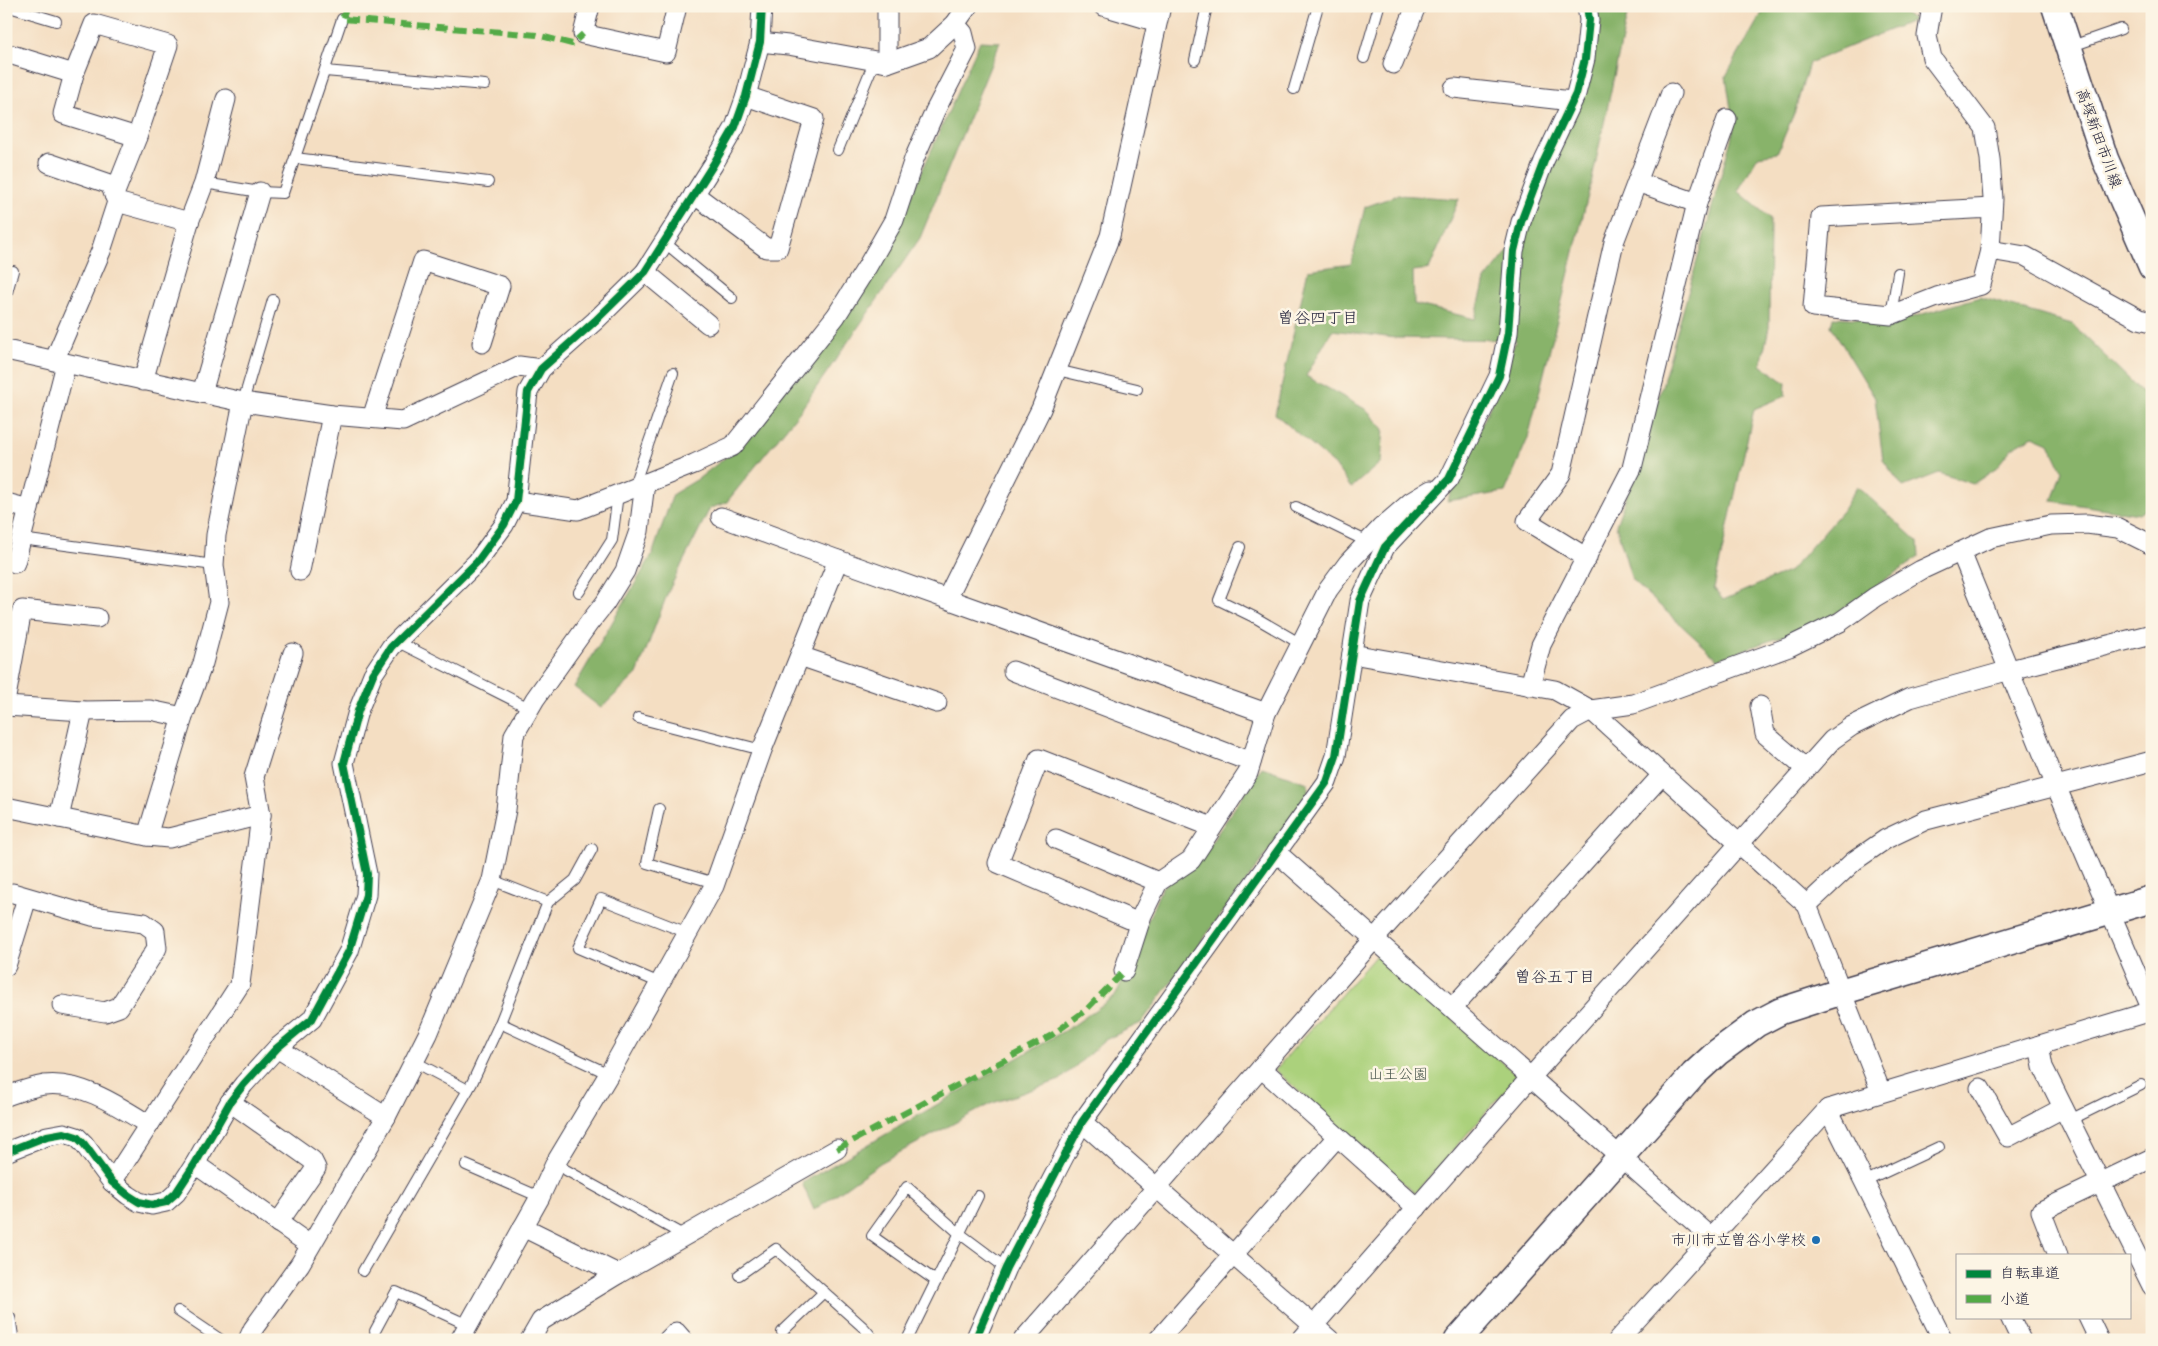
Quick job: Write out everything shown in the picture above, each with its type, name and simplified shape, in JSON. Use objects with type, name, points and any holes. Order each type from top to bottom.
[{"type":"street","points":[[590,6],[583,34],[666,52],[677,6]]},
{"type":"street","points":[[6,1152],[40,1138],[64,1133],[77,1137],[112,1182],[139,1202],[152,1205],[166,1202],[176,1193],[196,1164],[230,1102],[277,1048],[312,1019],[349,951],[366,895],[367,874],[344,763],[358,711],[373,674],[396,641],[476,562],[504,526],[516,502],[528,392],[541,369],[595,321],[645,272],[735,127],[746,96],[760,42],[762,6]]},
{"type":"street","points":[[886,6],[887,63]]},
{"type":"street","points":[[760,42],[788,45],[887,63],[929,48],[955,24],[968,6]]},
{"type":"street","points":[[947,598],[1041,409],[1110,236],[1159,14],[1103,6]]},
{"type":"street","points":[[1393,64],[1416,6]]},
{"type":"street","points":[[975,1340],[1006,1268],[1082,1122],[1327,782],[1336,756],[1360,601],[1386,546],[1449,479],[1499,376],[1508,333],[1513,260],[1521,222],[1544,162],[1572,101],[1585,58],[1589,20],[1586,6]]},
{"type":"street","points":[[1932,6],[1927,36],[1932,58],[1985,128],[1990,159],[1992,208],[1990,250],[1981,285],[1937,297],[1891,315],[1813,307],[1822,217],[1992,208]]},
{"type":"street","name":"高塚新田市川線","points":[[2055,6],[2105,159],[2152,266]]},
{"type":"street","points":[[15,563],[29,510],[60,362],[101,251],[116,198],[137,137],[168,45],[94,24],[74,74],[63,114],[137,137]]},
{"type":"street","points":[[516,502],[578,510],[694,464],[733,446],[836,316],[894,220],[914,159],[935,111],[967,48],[963,33],[955,24]]},
{"type":"street","points":[[6,53],[74,74]]},
{"type":"street","points":[[1454,88],[1572,101]]},
{"type":"street","points":[[1586,558],[1527,521],[1560,474],[1614,242],[1671,94]]},
{"type":"street","points":[[694,194],[766,248],[778,248],[814,119],[746,96]]},
{"type":"street","points":[[143,381],[189,222],[204,183],[226,99]]},
{"type":"street","points":[[1530,686],[1541,645],[1632,468],[1697,203],[1727,119]]},
{"type":"street","points":[[48,163],[110,184],[116,198],[189,222]]},
{"type":"street","points":[[1637,182],[1697,203]]},
{"type":"street","points":[[202,393],[260,192]]},
{"type":"street","points":[[1990,250],[2025,256],[2139,319],[2152,322]]},
{"type":"street","points":[[372,418],[423,261],[500,286],[482,343]]},
{"type":"street","points":[[645,272],[708,324]]},
{"type":"street","points":[[6,350],[243,402],[332,415],[403,421],[519,366],[541,369]]},
{"type":"street","points":[[147,836],[183,717],[203,663],[219,602],[214,565],[216,535],[243,402]]},
{"type":"street","points":[[300,571],[332,415]]},
{"type":"street","points":[[1124,971],[1139,923],[1158,882],[1190,860],[1248,773],[1266,713],[1328,590],[1348,563],[1411,502],[1449,479]]},
{"type":"street","points":[[248,1340],[253,1328],[300,1264],[386,1118],[428,1034],[492,880],[506,810],[514,735],[530,708],[588,623],[605,603],[625,571],[639,531],[632,488]]},
{"type":"street","points":[[6,503],[29,510]]},
{"type":"street","points":[[721,516],[838,560],[1266,713]]},
{"type":"street","points":[[1023,1340],[1375,938],[1572,720],[1591,710],[1633,704],[1789,647],[1840,622],[1875,597],[1921,570],[1990,538],[2052,525],[2087,524],[2118,528],[2152,544]]},
{"type":"street","points":[[1618,1340],[1710,1236],[1828,1109],[2152,1010],[2056,786],[1961,552]]},
{"type":"street","points":[[464,1332],[540,1197],[555,1164],[609,1074],[715,883],[762,750],[838,560]]},
{"type":"street","points":[[6,697],[22,610],[97,618]]},
{"type":"street","points":[[1301,1340],[1531,1077],[1832,740],[1867,718],[1910,698],[2010,670],[2152,634]]},
{"type":"street","points":[[112,1182],[240,984],[261,815],[254,777],[293,653]]},
{"type":"street","points":[[1352,654],[1555,690],[1591,710],[1807,905],[1881,1092]]},
{"type":"street","points":[[800,656],[937,703]]},
{"type":"street","points":[[1013,671],[1252,762]]},
{"type":"street","points":[[6,706],[83,711],[150,710],[183,717]]},
{"type":"street","points":[[1760,706],[1765,734],[1806,769]]},
{"type":"street","points":[[59,818],[83,711]]},
{"type":"street","points":[[1139,923],[998,864],[1040,759],[1212,828]]},
{"type":"street","points":[[1807,905],[1854,861],[1886,839],[1926,820],[2152,761]]},
{"type":"street","points":[[1453,1008],[1662,775]]},
{"type":"street","points":[[6,807],[147,836],[169,838],[261,815]]},
{"type":"street","points":[[1056,838],[1158,882]]},
{"type":"street","points":[[1276,852],[1710,1236]]},
{"type":"street","points":[[6,966],[20,895],[92,916],[144,923],[154,930],[157,948],[119,1007],[105,1012],[62,1005]]},
{"type":"street","points":[[1458,1340],[1694,1074],[1718,1052],[1756,1024],[1781,1011],[1840,992],[2152,898]]},
{"type":"street","points":[[2039,1045],[2043,1067],[2152,1286]]},
{"type":"street","points":[[277,1048],[386,1118]]},
{"type":"street","points":[[1261,1068],[1336,1138],[1417,1208]]},
{"type":"street","points":[[6,1096],[45,1085],[69,1086],[112,1102],[149,1125]]},
{"type":"street","points":[[1980,1088],[2008,1137],[2066,1114]]},
{"type":"street","points":[[230,1102],[312,1160],[316,1168],[278,1222]]},
{"type":"street","points":[[1828,1109],[1943,1340]]},
{"type":"street","points":[[1082,1122],[1330,1340]]},
{"type":"street","points":[[1158,1340],[1336,1138]]},
{"type":"street","points":[[530,1340],[541,1321],[618,1274],[837,1149]]},
{"type":"street","points":[[2058,1254],[2041,1211],[2152,1158]]},
{"type":"street","points":[[196,1164],[310,1245]]},
{"type":"street","points":[[523,1227],[618,1274]]},
{"type":"street","points":[[2010,1318],[2021,1340]]},
{"type":"street","points":[[2088,1318],[2099,1340]]},
{"type":"street","points":[[6,1320],[9,1340]]},
{"type":"street","points":[[668,1340],[676,1332],[683,1340]]},
{"type":"lane","points":[[6,6],[56,21]]},
{"type":"lane","points":[[1195,60],[1207,6]]},
{"type":"lane","points":[[1294,89],[1318,6]]},
{"type":"lane","points":[[1364,58],[1379,6]]},
{"type":"lane","points":[[204,183],[260,192],[283,193],[342,19]]},
{"type":"lane","points":[[2068,48],[2121,29]]},
{"type":"lane","points":[[838,150],[872,68],[887,63]]},
{"type":"lane","points":[[325,71],[485,85]]},
{"type":"lane","points":[[295,158],[488,182]]},
{"type":"lane","points":[[664,242],[732,298]]},
{"type":"lane","points":[[6,296],[13,271]]},
{"type":"lane","points":[[1891,315],[1898,273]]},
{"type":"lane","points":[[243,402],[273,300]]},
{"type":"lane","points":[[1057,370],[1137,388]]},
{"type":"lane","points":[[579,592],[612,540],[673,373]]},
{"type":"lane","points":[[1296,507],[1368,542]]},
{"type":"lane","points":[[21,539],[214,565]]},
{"type":"lane","points":[[1240,547],[1219,600],[1256,618],[1301,644]]},
{"type":"lane","points":[[396,641],[530,708]]},
{"type":"lane","points":[[638,718],[762,750]]},
{"type":"lane","points":[[659,809],[648,863],[715,883]]},
{"type":"lane","points":[[363,1271],[468,1090],[500,1023],[548,902],[575,880],[592,849]]},
{"type":"lane","points":[[492,880],[548,902]]},
{"type":"lane","points":[[660,983],[578,948],[601,899],[688,933]]},
{"type":"lane","points":[[500,1023],[609,1074]]},
{"type":"lane","points":[[415,1062],[468,1090]]},
{"type":"lane","points":[[2066,1114],[2141,1085]]},
{"type":"lane","points":[[1864,1182],[1938,1148]]},
{"type":"lane","points":[[555,1164],[685,1236]]},
{"type":"lane","points":[[466,1165],[540,1197]]},
{"type":"lane","points":[[936,1281],[872,1236],[907,1187],[959,1233],[1006,1268]]},
{"type":"lane","points":[[907,1340],[978,1196]]},
{"type":"lane","points":[[739,1275],[776,1249],[874,1340]]},
{"type":"lane","points":[[375,1331],[396,1292],[464,1332]]},
{"type":"lane","points":[[782,1332],[824,1292]]},
{"type":"lane","points":[[178,1312],[221,1340]]},
{"type":"green space","points":[[1591,6],[1629,6],[1593,175],[1528,438],[1505,492],[1447,501],[1493,400],[1516,340],[1395,338],[1332,330],[1306,376],[1365,409],[1384,429],[1381,462],[1351,488],[1335,465],[1275,414],[1308,270],[1351,264],[1365,207],[1398,195],[1459,199],[1429,269],[1413,271],[1414,304],[1475,319],[1485,280],[1529,225],[1571,119]]},
{"type":"green space","points":[[1766,6],[1893,6],[1914,20],[1809,63],[1795,111],[1777,153],[1758,156],[1738,191],[1770,218],[1769,327],[1761,365],[1786,383],[1785,396],[1754,409],[1714,588],[1723,600],[1790,571],[1843,510],[1857,486],[1918,542],[1919,557],[1823,622],[1718,659],[1632,580],[1616,525],[1649,432],[1734,129],[1726,76]]},
{"type":"green space","points":[[980,41],[1000,42],[920,238],[800,411],[726,503],[710,508],[668,592],[637,674],[601,708],[574,687],[652,555],[673,494],[698,479],[746,441],[891,241]]},
{"type":"green space","points":[[1980,297],[2072,324],[2134,384],[2152,405],[2152,504],[2139,514],[2052,501],[2062,470],[2049,443],[2033,436],[2012,448],[1994,470],[1973,484],[1939,473],[1903,487],[1883,460],[1875,398],[1831,326],[1833,317],[1899,321]]},
{"type":"green space","points":[[1262,767],[1308,783],[1308,798],[1141,1023],[1105,1040],[1060,1080],[990,1104],[880,1163],[814,1210],[802,1183],[1074,1025],[1116,995],[1162,887],[1201,858]]},
{"type":"green space","name":"山王公園","points":[[1378,953],[1518,1076],[1415,1193],[1275,1070]]},
{"type":"marked path","points":[[347,6],[342,19],[537,35],[572,44],[583,34]]},
{"type":"marked path","points":[[837,1149],[1052,1035],[1086,1010],[1124,971]]},
{"type":"cycle path","points":[[6,1152],[47,1136],[64,1133],[77,1137],[112,1182],[128,1195],[139,1202],[152,1205],[166,1202],[176,1193],[195,1164],[230,1102],[244,1084],[277,1048],[312,1019],[349,951],[366,895],[367,874],[344,763],[358,711],[373,674],[391,647],[477,562],[504,525],[516,501],[528,392],[541,369],[595,321],[645,272],[713,165],[735,127],[746,96],[760,42],[762,6]]},
{"type":"cycle path","points":[[975,1340],[1006,1268],[1082,1122],[1327,782],[1336,756],[1360,601],[1385,547],[1449,479],[1499,376],[1508,333],[1514,251],[1521,222],[1544,161],[1576,94],[1585,59],[1589,20],[1587,6]]},
{"type":"place","name":"市川市立曽谷小学校","points":[[1816,1240]]},
{"type":"district","name":"曽谷四丁目","points":[[1318,317]]},
{"type":"district","name":"曽谷五丁目","points":[[1555,976]]}]
